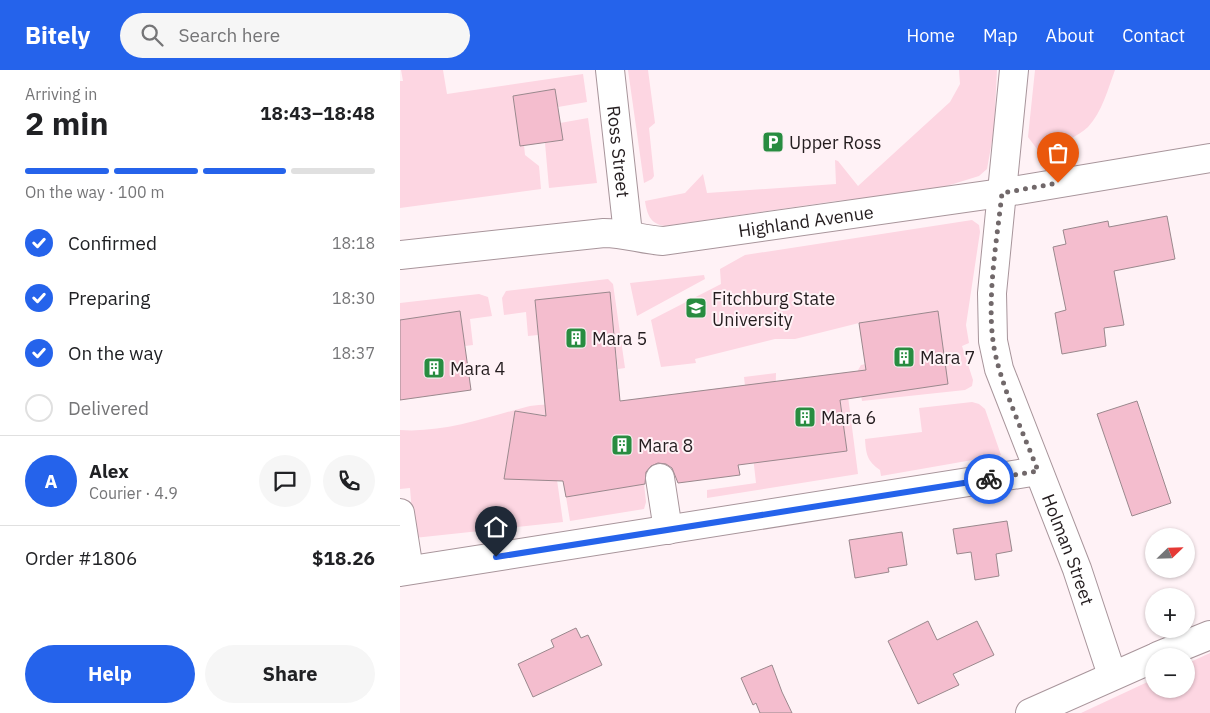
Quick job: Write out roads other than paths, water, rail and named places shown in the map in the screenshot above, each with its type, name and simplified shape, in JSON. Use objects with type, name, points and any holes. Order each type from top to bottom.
[{"type":"street","name":"Ross Street","points":[[610,70],[628,234]]},
{"type":"street","name":"Holman Street","points":[[1014,70],[992,293],[992,341],[999,369],[1077,569],[1112,675]]},
{"type":"street","name":"Highland Avenue","points":[[400,255],[604,233],[628,234],[647,240],[663,241],[1002,193],[1210,158]]},
{"type":"street","points":[[400,513],[404,571],[1038,471]]},
{"type":"street","points":[[660,478],[668,530]]},
{"type":"street","points":[[1178,648],[1210,635]]},
{"type":"street","points":[[1030,713],[1145,662]]},
{"type":"place","name":"Upper Ross","points":[[773,142]]},
{"type":"place","name":"Fitchburg State University","points":[[696,308]]},
{"type":"place","name":"Mara 5","points":[[576,338]]},
{"type":"place","name":"Mara 7","points":[[904,357]]},
{"type":"place","name":"Mara 4","points":[[434,368]]},
{"type":"place","name":"Mara 6","points":[[805,417]]},
{"type":"place","name":"Mara 8","points":[[622,445]]}]
